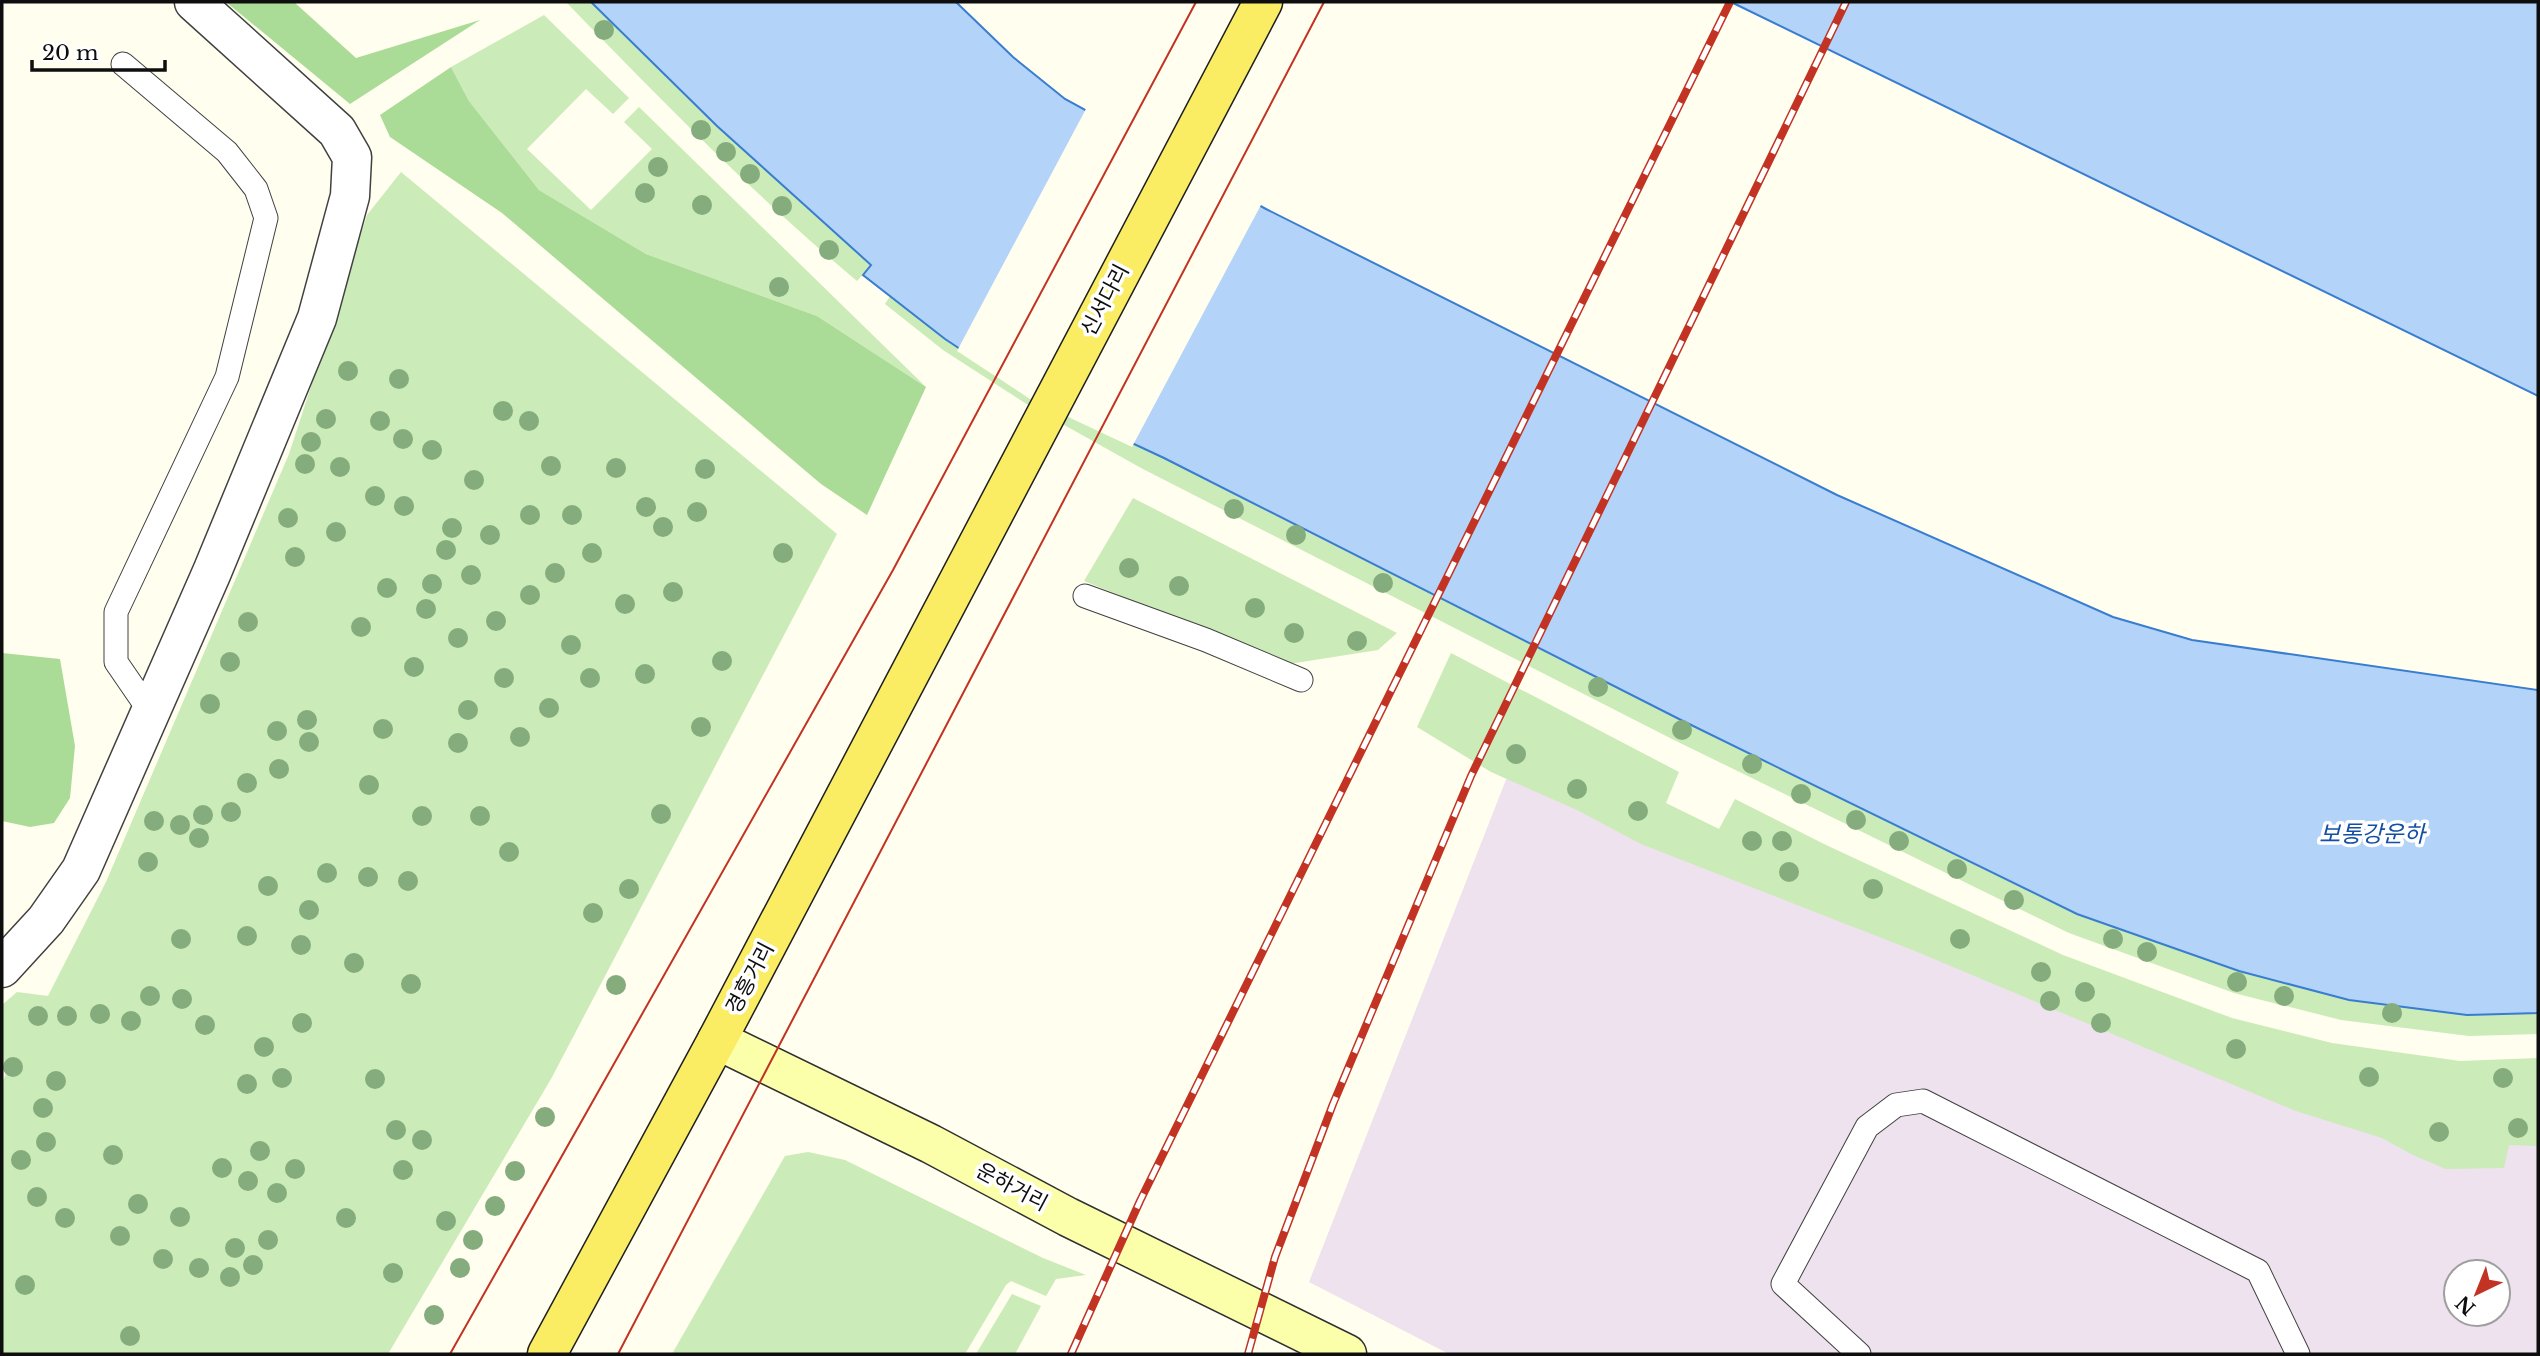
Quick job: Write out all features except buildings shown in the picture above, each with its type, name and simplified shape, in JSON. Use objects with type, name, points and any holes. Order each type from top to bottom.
[{"type":"main road","name":"신서다리","points":[[947,599],[1263,2]]},
{"type":"main road","name":"경흥거리","points":[[547,1354],[717,1040],[947,599]]},
{"type":"street","points":[[2,968],[46,920],[81,870],[212,572],[317,318],[350,196],[352,157],[337,131],[194,2]]},
{"type":"street","name":"운하거리","points":[[717,1040],[931,1144],[1068,1217],[1347,1354]]},
{"type":"lane","points":[[123,64],[227,152],[256,190],[266,218],[227,377],[116,612],[116,662],[151,713]]},
{"type":"lane","points":[[1085,596],[1206,640],[1301,680]]},
{"type":"lane","points":[[1859,1354],[1783,1284],[1867,1127],[1896,1105],[1923,1101],[2258,1271],[2298,1354]]},
{"type":"shaded area","points":[[1509,772],[2255,1071],[2538,1107],[2538,1354],[1449,1354],[1309,1282]]},
{"type":"green space","points":[[226,2],[294,2],[356,58],[480,20],[350,104]]},
{"type":"green space","points":[[566,2],[591,2],[717,126],[871,265],[857,281],[744,180]]},
{"type":"green space","points":[[544,15],[629,98],[613,114],[586,89],[527,149],[591,210],[652,149],[624,122],[639,107],[926,387],[817,316],[646,254],[539,190],[469,101],[451,67]]},
{"type":"green space","points":[[451,67],[469,101],[539,190],[646,254],[817,316],[926,387],[867,515],[821,484],[502,213],[390,137],[380,115]]},
{"type":"green space","points":[[401,172],[837,534],[551,1079],[388,1354],[2,1354],[2,1083],[6,1074],[2,1069],[2,1005],[17,992],[48,996],[106,882],[289,454],[367,215]]},
{"type":"green space","points":[[890,296],[945,339],[1031,396],[1164,458],[1681,720],[2077,914],[2239,971],[2349,1000],[2467,1015],[2538,1013],[2538,1034],[2469,1036],[2341,1020],[2234,993],[2069,933],[1672,739],[1141,468],[1025,403],[943,350],[885,304]]},
{"type":"green space","points":[[1133,498],[1397,633],[1378,650],[1289,664],[1084,581]]},
{"type":"green space","points":[[2,653],[60,659],[75,746],[70,798],[54,823],[30,827],[2,821]]},
{"type":"green space","points":[[1451,653],[1679,772],[1666,803],[1719,829],[1735,799],[1826,845],[2063,955],[2232,1018],[2332,1043],[2460,1061],[2538,1058],[2538,1146],[2509,1145],[2504,1168],[2446,1169],[2382,1138],[2296,1111],[1915,951],[1641,844],[1577,810],[1491,772],[1417,727]]},
{"type":"green space","points":[[808,1152],[845,1160],[1043,1258],[1086,1275],[1056,1279],[1046,1296],[1011,1281],[965,1354],[672,1354],[785,1156]]},
{"type":"green space","points":[[1012,1294],[1041,1306],[1015,1354],[976,1354]]},
{"type":"water","name":"보통강운하","points":[[591,2],[956,2],[1013,57],[1065,99],[1266,209],[1837,495],[2113,617],[2192,640],[2538,690],[2538,1013],[2467,1015],[2349,1000],[2239,971],[2077,914],[1681,720],[1164,458],[1031,396],[945,339],[863,275],[871,265],[717,126]]},
{"type":"water","points":[[1731,2],[2538,2],[2538,396]]},
{"type":"pier","points":[[1087,107],[1262,203],[1132,447],[1030,399],[957,351]]},
{"type":"tram line","points":[[450,1354],[893,570],[1196,2]]},
{"type":"tram line","points":[[618,1354],[1324,2]]},
{"type":"railway","points":[[1071,1354],[1140,1201],[1730,2]]},
{"type":"railway","points":[[1248,1354],[1275,1257],[1333,1104],[1471,776],[1846,2]]}]
